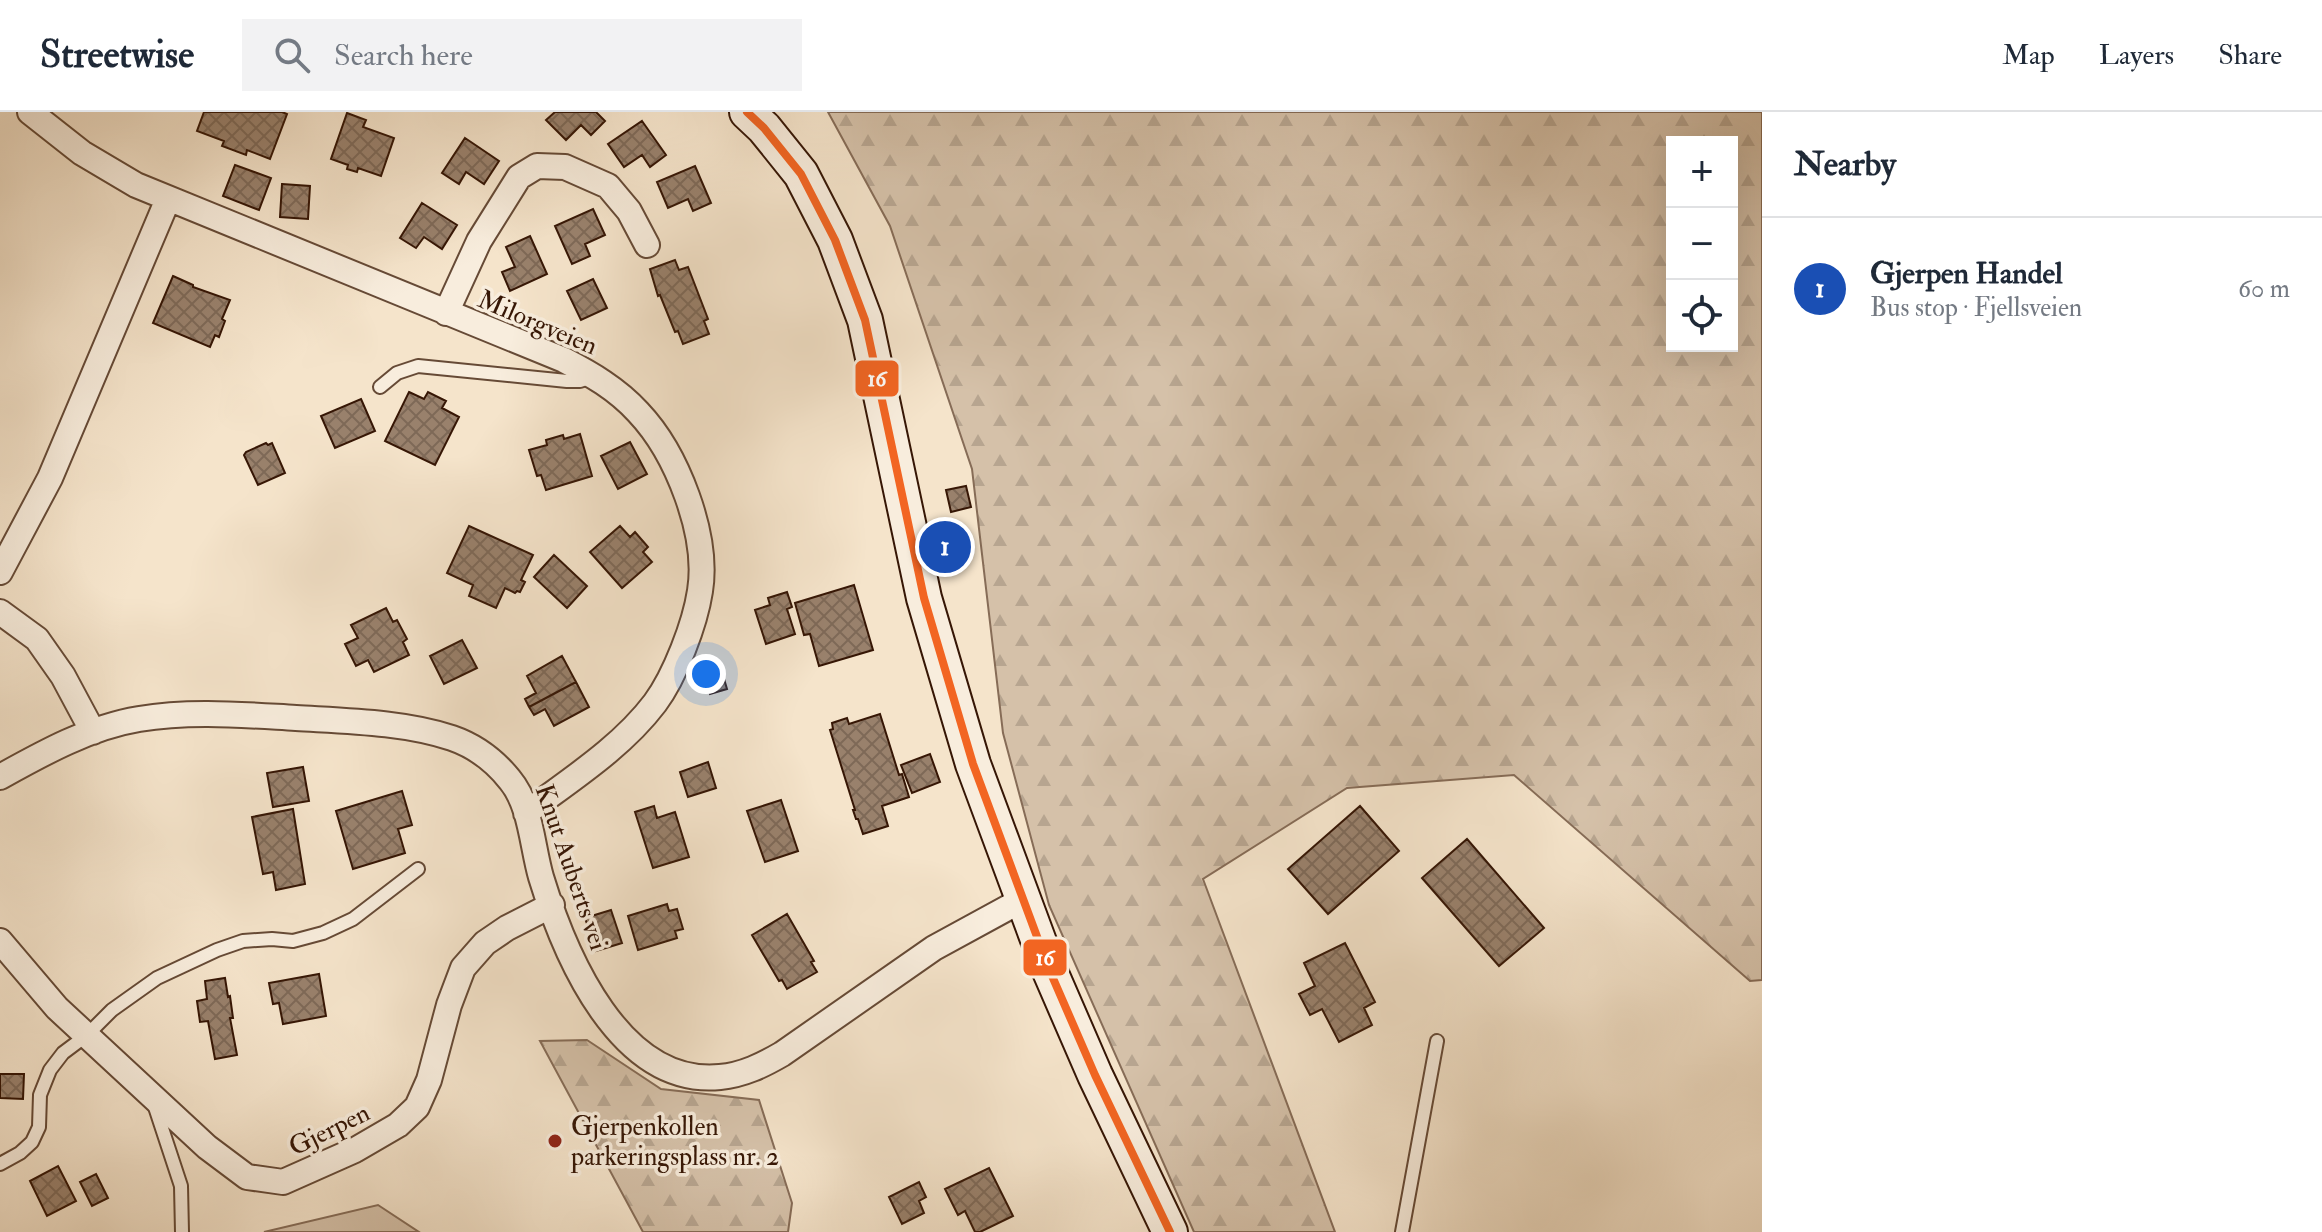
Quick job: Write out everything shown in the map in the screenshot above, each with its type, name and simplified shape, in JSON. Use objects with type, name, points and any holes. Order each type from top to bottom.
[{"type":"main road","points":[[747,112],[801,174],[835,240],[865,320],[924,598],[973,764],[1022,900],[1078,1037],[1170,1232]]},
{"type":"street","name":"Milorgveien","points":[[30,112],[82,153],[136,185],[534,347],[595,376],[638,412],[660,438],[683,485],[701,556],[700,591],[685,643],[670,681],[635,726],[526,813]]},
{"type":"street","name":"Milorgveien","points":[[446,313],[479,241],[519,177],[537,166],[565,167],[608,186],[629,211],[647,245]]},
{"type":"street","points":[[0,572],[50,478],[168,199]]},
{"type":"street","points":[[0,612],[37,639],[63,676],[93,732]]},
{"type":"street","name":"Knut Auberts vei","points":[[0,777],[45,752],[93,732],[136,719],[173,714],[232,714],[366,722],[452,738],[478,750],[513,783],[526,813],[542,879],[570,955],[588,990],[625,1038],[645,1058],[693,1076],[721,1077],[756,1068],[782,1054],[934,948],[1022,900]]},
{"type":"street","name":"Gjerpen","points":[[0,941],[57,1008],[207,1147],[247,1177],[283,1182],[342,1156],[398,1125],[417,1107],[429,1080],[449,1005],[463,968],[485,943],[552,905]]},
{"type":"lane","points":[[380,387],[397,373],[418,366],[567,381],[595,376]]},
{"type":"lane","points":[[0,1164],[32,1142],[39,1127],[40,1095],[50,1070],[63,1053],[112,1010],[157,978],[243,941],[293,941],[323,933],[353,919],[418,869]]},
{"type":"lane","points":[[1402,1232],[1437,1041]]},
{"type":"lane","points":[[150,1094],[181,1186],[182,1232]]},
{"type":"green space","points":[[828,112],[1762,112],[1762,980],[1750,981],[1514,775],[1347,788],[1203,879],[1335,1232],[1194,1232],[1049,905],[1003,733],[972,469],[890,226]]},
{"type":"green space","points":[[587,1040],[661,1089],[759,1100],[792,1203],[788,1232],[643,1232],[540,1041]]},
{"type":"green space","points":[[378,1205],[419,1232],[264,1232]]},
{"type":"building","points":[[204,112],[287,114],[270,159],[247,150],[246,155],[222,146],[224,141],[197,131]]},
{"type":"building","points":[[555,112],[596,112],[605,121],[591,135],[581,125],[566,140],[546,120]]},
{"type":"building","points":[[347,113],[366,120],[363,127],[394,138],[381,176],[358,168],[357,172],[347,169],[348,165],[331,159]]},
{"type":"building","points":[[642,121],[666,155],[650,167],[642,155],[624,167],[608,144]]},
{"type":"building","points":[[465,138],[499,161],[484,184],[466,172],[459,184],[442,173]]},
{"type":"building","points":[[235,165],[271,178],[259,210],[223,196]]},
{"type":"building","points":[[695,166],[711,203],[693,211],[688,199],[668,208],[657,182]]},
{"type":"building","points":[[282,184],[310,186],[308,219],[280,217]]},
{"type":"building","points":[[422,203],[457,225],[442,249],[424,237],[416,248],[400,238]]},
{"type":"building","points":[[593,209],[605,235],[585,244],[590,256],[572,264],[555,226]]},
{"type":"building","points":[[530,236],[547,274],[510,291],[502,272],[515,267],[506,247]]},
{"type":"building","points":[[675,260],[679,270],[688,267],[708,319],[704,321],[709,334],[683,344],[658,296],[650,269]]},
{"type":"building","points":[[173,276],[230,300],[219,337],[215,335],[210,347],[153,323]]},
{"type":"building","points":[[593,279],[607,308],[581,320],[567,291]]},
{"type":"building","points":[[409,392],[424,399],[428,392],[446,401],[442,408],[459,417],[435,465],[385,441]]},
{"type":"building","points":[[361,399],[375,431],[335,448],[321,416]]},
{"type":"building","points":[[580,434],[592,476],[546,490],[541,475],[537,476],[529,450],[547,445],[546,440]]},
{"type":"building","points":[[630,442],[647,474],[618,489],[601,456]]},
{"type":"building","points":[[272,443],[285,473],[258,485],[244,455]]},
{"type":"building","points":[[966,486],[971,507],[951,512],[946,490]]},
{"type":"building","points":[[469,526],[533,555],[521,580],[525,582],[520,592],[505,588],[496,608],[469,596],[473,585],[447,573]]},
{"type":"building","points":[[620,526],[630,537],[635,532],[648,547],[643,552],[652,562],[622,588],[590,552]]},
{"type":"building","points":[[554,555],[587,586],[567,608],[534,577]]},
{"type":"building","points":[[854,585],[873,650],[819,666],[810,634],[804,635],[795,603]]},
{"type":"building","points":[[787,592],[792,607],[787,609],[795,634],[766,644],[755,610],[770,605],[768,598]]},
{"type":"building","points":[[386,608],[407,639],[403,642],[409,655],[374,672],[368,660],[356,666],[345,644],[358,638],[351,625]]},
{"type":"building","points":[[462,640],[477,668],[444,684],[430,656]]},
{"type":"building","points":[[562,656],[576,682],[529,707],[525,699],[536,693],[527,676]]},
{"type":"building","points":[[722,672],[727,689],[710,694],[705,676]]},
{"type":"building","points":[[576,682],[589,707],[554,726],[545,709],[534,715],[529,707]]},
{"type":"building","points":[[880,714],[909,797],[882,806],[888,826],[863,834],[830,730],[833,729],[832,723],[847,718],[849,724]]},
{"type":"building","points":[[930,754],[940,782],[912,793],[901,765]]},
{"type":"building","points":[[708,762],[716,788],[688,797],[680,772]]},
{"type":"building","points":[[303,767],[309,801],[273,807],[267,773]]},
{"type":"building","points":[[402,791],[412,825],[398,829],[405,853],[353,869],[336,811]]},
{"type":"building","points":[[781,800],[798,851],[765,862],[747,811]]},
{"type":"building","points":[[654,806],[657,818],[675,812],[689,857],[653,868],[635,812]]},
{"type":"building","points":[[1360,806],[1399,851],[1328,914],[1288,869]]},
{"type":"building","points":[[293,809],[305,884],[276,890],[273,872],[263,874],[252,817]]},
{"type":"building","points":[[1467,839],[1544,928],[1499,966],[1422,878]]},
{"type":"building","points":[[667,904],[669,911],[677,909],[683,929],[675,931],[677,938],[638,950],[628,916]]},
{"type":"building","points":[[611,910],[622,943],[596,951],[585,918]]},
{"type":"building","points":[[787,914],[817,972],[787,989],[752,935]]},
{"type":"building","points":[[1345,943],[1375,1002],[1364,1008],[1372,1025],[1339,1042],[1322,1009],[1310,1015],[1299,994],[1315,986],[1304,963]]},
{"type":"building","points":[[319,974],[326,1016],[283,1024],[279,1003],[273,1004],[269,983]]},
{"type":"building","points":[[225,978],[237,1055],[215,1059],[208,1021],[200,1022],[197,1001],[207,999],[205,981]]},
{"type":"building","points":[[0,1074],[24,1074],[23,1099],[0,1098]]},
{"type":"building","points":[[58,1166],[76,1201],[47,1216],[30,1181]]},
{"type":"building","points":[[989,1168],[1013,1216],[975,1232],[965,1211],[958,1215],[945,1189]]},
{"type":"building","points":[[96,1174],[108,1198],[92,1206],[80,1182]]},
{"type":"building","points":[[919,1182],[926,1197],[919,1201],[924,1213],[902,1224],[889,1197]]},
{"type":"transit line","name":"16","points":[[747,112],[801,174],[835,240],[865,320],[924,598],[973,764],[1049,969],[1095,1075],[1170,1232]]},
{"type":"place","name":"Gjerpen Handel","points":[[945,547]]},
{"type":"place","name":"Gjerpenkollen parkeringsplass nr. 2","points":[[555,1141]]}]
